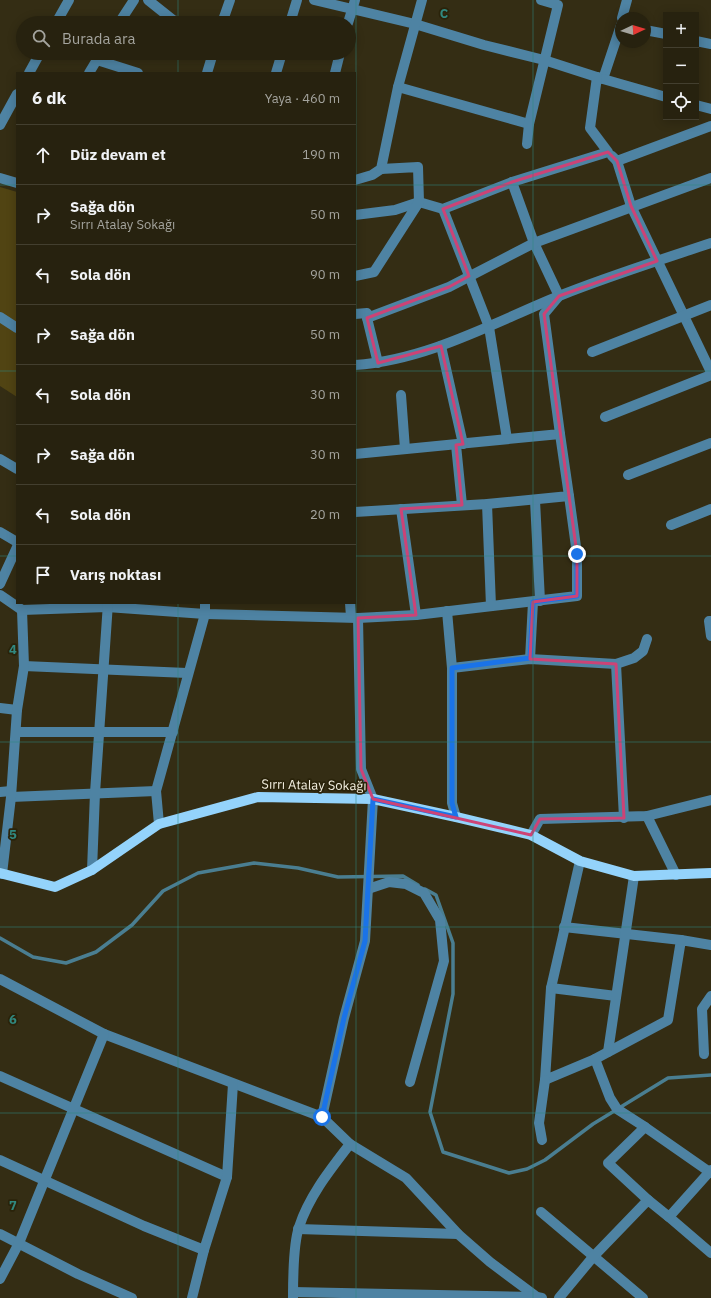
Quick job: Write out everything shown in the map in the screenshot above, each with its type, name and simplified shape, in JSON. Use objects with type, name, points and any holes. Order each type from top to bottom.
[{"type":"main road","name":"Sırrı Atalay Sokağı","points":[[1,873],[55,887],[92,870],[159,824],[258,797],[373,799],[456,817],[531,836],[580,860],[634,876],[711,873]]},
{"type":"street","points":[[60,16],[69,0]]},
{"type":"street","points":[[124,16],[134,0]]},
{"type":"street","points":[[148,0],[168,16]]},
{"type":"street","points":[[224,16],[230,0]]},
{"type":"street","points":[[292,16],[297,0]]},
{"type":"street","points":[[314,0],[353,5],[484,45],[544,60],[663,96]]},
{"type":"street","points":[[381,169],[398,87],[422,0]]},
{"type":"street","points":[[527,144],[529,124],[558,2],[541,0]]},
{"type":"street","points":[[624,12],[627,0]]},
{"type":"street","points":[[350,16],[353,5]]},
{"type":"street","points":[[651,31],[663,33]]},
{"type":"street","points":[[605,416],[711,374],[631,206],[617,161],[608,152],[590,128],[600,78],[615,38]]},
{"type":"street","points":[[699,42],[711,44]]},
{"type":"street","points":[[29,72],[36,60]]},
{"type":"street","points":[[90,72],[97,60]]},
{"type":"street","points":[[108,60],[136,72]]},
{"type":"street","points":[[208,72],[211,60]]},
{"type":"street","points":[[276,72],[280,60]]},
{"type":"street","points":[[335,72],[338,60]]},
{"type":"street","points":[[398,87],[529,124]]},
{"type":"street","points":[[0,125],[16,96]]},
{"type":"street","points":[[699,106],[711,109]]},
{"type":"street","points":[[617,161],[711,126]]},
{"type":"street","points":[[356,215],[395,210],[419,202],[443,209],[512,182],[608,152]]},
{"type":"street","points":[[356,180],[372,175],[381,169],[418,167],[419,202],[374,272],[356,276]]},
{"type":"street","points":[[0,178],[16,183]]},
{"type":"street","points":[[367,318],[449,287],[534,243],[631,206],[711,178]]},
{"type":"street","points":[[512,182],[534,243],[559,296]]},
{"type":"street","points":[[443,209],[489,327],[507,439]]},
{"type":"street","points":[[356,365],[378,363],[441,346],[489,327],[559,296],[711,243]]},
{"type":"street","points":[[0,595],[22,610],[107,605],[205,614],[354,618],[416,615],[577,596],[577,554],[544,314],[559,296]]},
{"type":"street","points":[[592,352],[682,315],[711,305]]},
{"type":"street","points":[[356,314],[367,313],[378,363]]},
{"type":"street","points":[[0,317],[16,327]]},
{"type":"street","points":[[441,346],[459,444],[462,506]]},
{"type":"street","points":[[401,394],[405,449]]},
{"type":"street","points":[[356,454],[560,434]]},
{"type":"street","points":[[628,475],[711,443]]},
{"type":"street","points":[[0,459],[16,468]]},
{"type":"street","points":[[356,512],[462,506],[569,496]]},
{"type":"street","points":[[530,658],[536,601],[535,500]]},
{"type":"street","points":[[487,504],[491,606]]},
{"type":"street","points":[[401,509],[416,615]]},
{"type":"street","points":[[672,525],[711,509]]},
{"type":"street","points":[[0,532],[16,541]]},
{"type":"street","points":[[0,584],[16,549]]},
{"type":"street","points":[[159,824],[156,791],[173,732],[187,673],[205,614],[205,604]]},
{"type":"street","points":[[322,1117],[344,1018],[365,941],[373,799],[361,769],[354,618],[350,604]]},
{"type":"street","points":[[92,870],[95,793],[107,605]]},
{"type":"street","points":[[1,873],[11,794],[17,710],[24,666],[22,610]]},
{"type":"street","points":[[447,611],[452,668],[452,803],[456,817]]},
{"type":"street","points":[[711,621],[709,621],[711,636]]},
{"type":"street","points":[[452,668],[530,658],[616,664],[634,658],[643,651],[647,639]]},
{"type":"street","points":[[616,664],[624,818]]},
{"type":"street","points":[[24,666],[104,668],[187,673]]},
{"type":"street","points":[[0,708],[17,710]]},
{"type":"street","points":[[16,732],[173,732]]},
{"type":"street","points":[[0,792],[11,794],[156,791]]},
{"type":"street","points":[[531,836],[540,819],[624,818],[647,816],[711,800]]},
{"type":"street","points":[[647,816],[676,875]]},
{"type":"street","points":[[542,1140],[539,1123],[545,1080],[551,988],[580,860]]},
{"type":"street","points":[[608,1052],[634,876]]},
{"type":"street","points":[[368,889],[389,882],[406,884],[424,893],[440,920],[444,961],[410,1082]]},
{"type":"street","points":[[564,927],[681,940],[711,945]]},
{"type":"street","points":[[545,1080],[595,1059],[668,1020],[681,940]]},
{"type":"street","points":[[0,979],[104,1034],[322,1117],[350,1144],[406,1178],[458,1234],[490,1262],[539,1297]]},
{"type":"street","points":[[551,988],[616,996]]},
{"type":"street","points":[[704,1054],[702,1009],[711,996]]},
{"type":"street","points":[[0,1279],[19,1243],[104,1034]]},
{"type":"street","points":[[595,1059],[610,1098],[618,1109],[710,1172],[669,1217]]},
{"type":"street","points":[[0,1076],[227,1177]]},
{"type":"street","points":[[192,1298],[204,1250],[227,1177],[233,1084]]},
{"type":"street","points":[[645,1127],[608,1163],[648,1200],[711,1253]]},
{"type":"street","points":[[350,1144],[318,1186],[298,1229],[293,1295],[539,1297]]},
{"type":"street","points":[[0,1160],[144,1226],[204,1250]]},
{"type":"street","points":[[559,1298],[593,1257],[648,1200]]},
{"type":"street","points":[[541,1212],[643,1298]]},
{"type":"street","points":[[298,1229],[458,1234]]},
{"type":"street","points":[[0,1234],[78,1274],[132,1298]]},
{"type":"highlighted area","points":[[608,152],[617,161],[631,206],[657,261],[559,296],[544,314],[577,554],[577,596],[533,602],[530,659],[616,664],[624,818],[540,819],[531,835],[373,799],[361,769],[358,618],[416,615],[401,509],[462,505],[456,445],[463,444],[441,346],[378,363],[367,318],[449,287],[469,276],[443,209],[512,182]]},
{"type":"shaded area","points":[[0,187],[16,192],[16,396],[0,386]]},
{"type":"waterway","points":[[0,938],[33,957],[66,963],[96,952],[132,925],[163,891],[198,873],[254,863],[298,868],[338,877],[403,876],[418,885]]},
{"type":"waterway","points":[[425,889],[436,895],[453,943],[453,994],[430,1112],[443,1152],[509,1173],[527,1169],[545,1160],[593,1124],[668,1078],[711,1075]]},
{"type":"route","points":[[322,1117],[328,1097],[344,1018],[365,941],[373,799],[456,817],[452,803],[452,668],[530,658],[533,602],[577,596],[577,554]]}]
